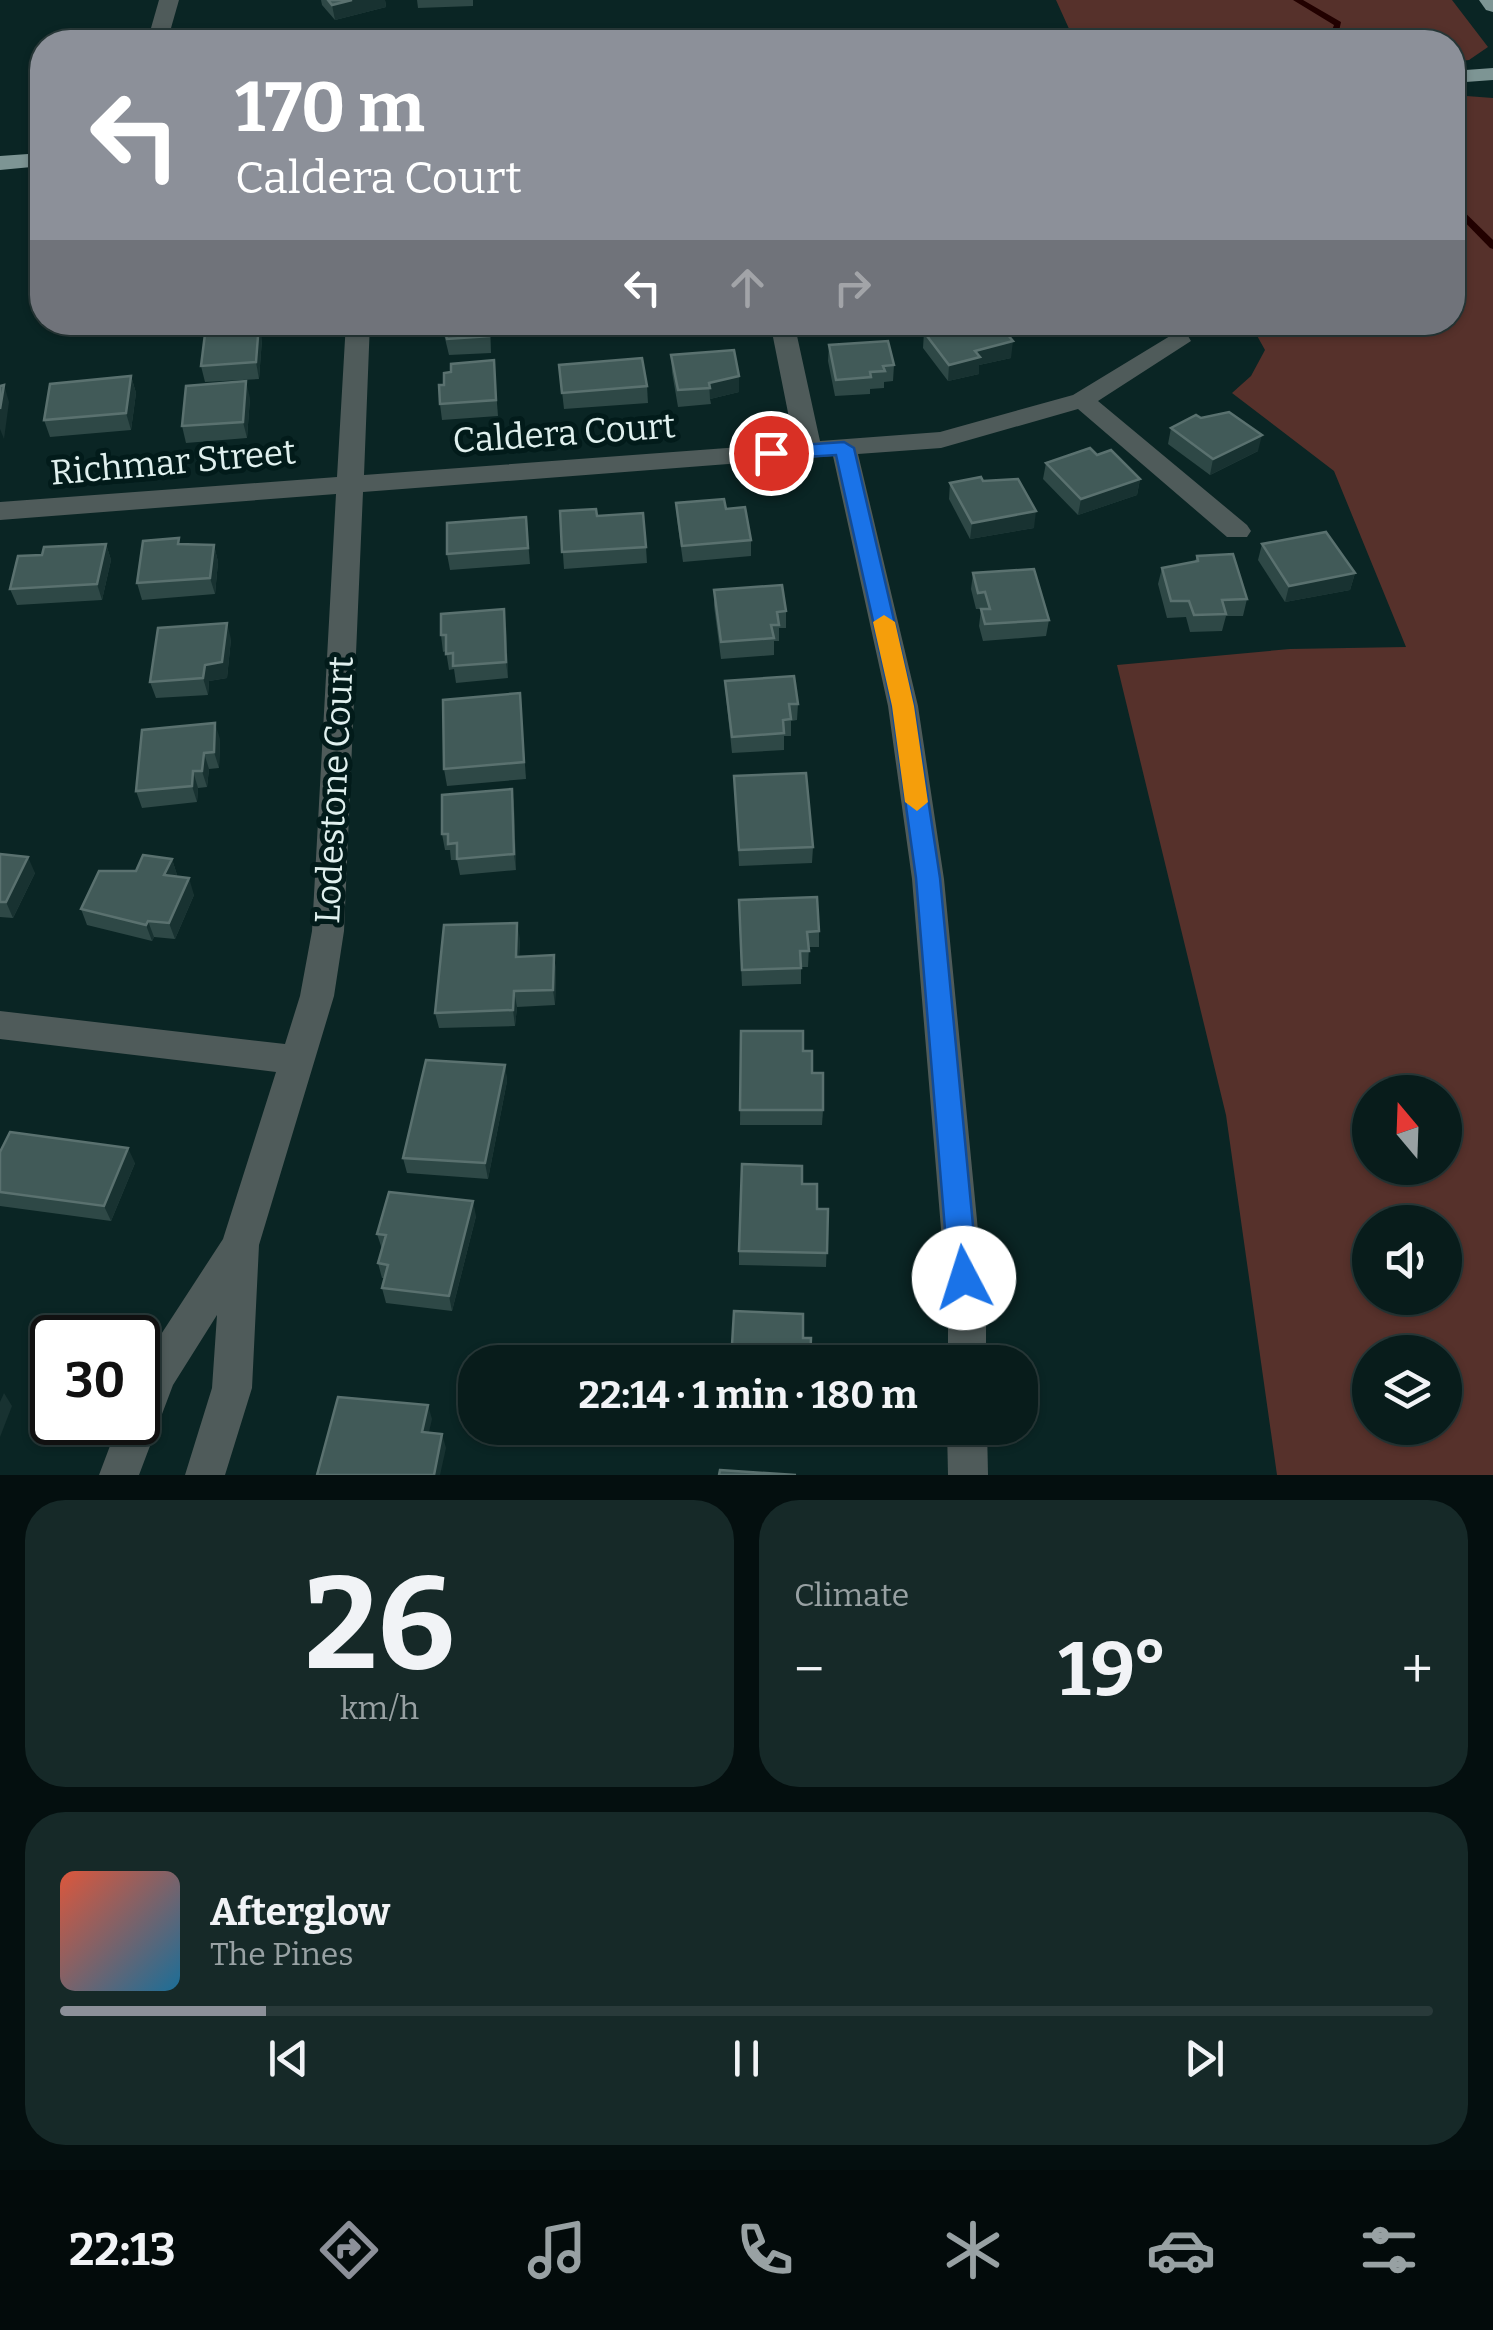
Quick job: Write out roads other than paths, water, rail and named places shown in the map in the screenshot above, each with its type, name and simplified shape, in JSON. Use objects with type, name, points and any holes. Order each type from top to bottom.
[{"type":"main road","points":[[1465,76],[1493,74]]},
{"type":"main road","points":[[0,163],[30,161]]},
{"type":"street","points":[[160,30],[169,0]]},
{"type":"street","name":"Lodestone Court","points":[[205,1475],[232,1388],[240,1245],[318,996],[328,932],[357,335]]},
{"type":"street","points":[[785,335],[809,451]]},
{"type":"street","name":"Caldera Court","points":[[351,483],[809,451],[973,434],[1082,400],[1179,341]]},
{"type":"street","points":[[1082,400],[1238,532]]},
{"type":"street","points":[[844,448],[903,706],[928,878],[967,1345]]},
{"type":"street","name":"Richmar Street","points":[[0,512],[351,483]]},
{"type":"street","points":[[0,1024],[299,1060]]},
{"type":"street","name":"Lodestone Court","points":[[118,1475],[157,1374],[240,1245]]},
{"type":"street","points":[[968,1445],[968,1475]]},
{"type":"waterway","points":[[1297,0],[1338,24],[1336,30]]},
{"type":"waterway","points":[[1465,217],[1493,246]]}]
